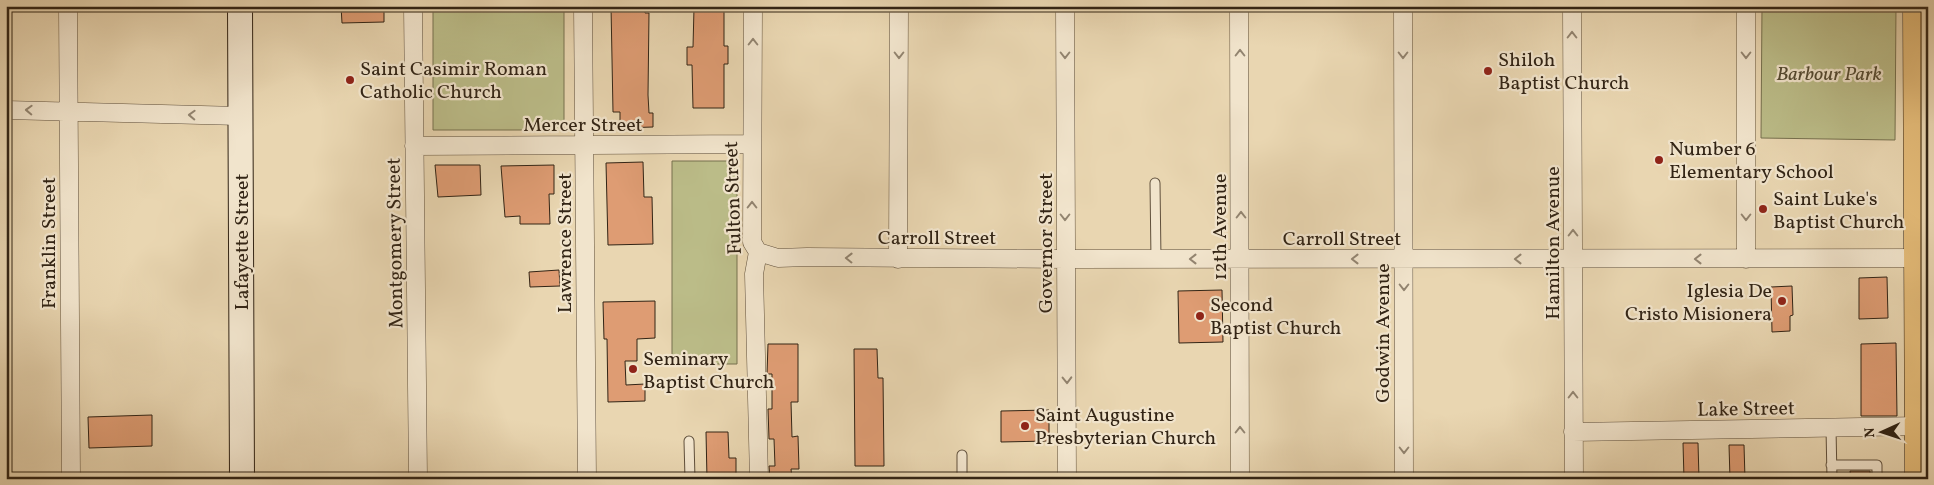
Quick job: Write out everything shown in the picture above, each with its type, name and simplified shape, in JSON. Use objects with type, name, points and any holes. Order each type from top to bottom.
[{"type":"main road","name":"Lafayette Street","points":[[240,6],[242,479]]},
{"type":"main road","points":[[1917,6],[1923,258],[1919,479]]},
{"type":"street","name":"Franklin Street","points":[[68,6],[71,479]]},
{"type":"street","name":"Montgomery Street","points":[[413,6],[418,479]]},
{"type":"street","name":"Lawrence Street","points":[[584,6],[587,479]]},
{"type":"street","name":"Fulton Street","points":[[753,6],[752,242],[758,252],[754,274],[759,479]]},
{"type":"street","points":[[898,258],[899,6]]},
{"type":"street","name":"Governor Street","points":[[1065,6],[1065,259],[1068,479]]},
{"type":"street","name":"12th Avenue","points":[[1240,6],[1240,479]]},
{"type":"street","name":"Godwin Avenue","points":[[1403,6],[1404,479]]},
{"type":"street","name":"Hamilton Avenue","points":[[1572,6],[1574,479]]},
{"type":"street","points":[[1746,6],[1746,259]]},
{"type":"street","points":[[6,110],[240,116]]},
{"type":"street","name":"Mercer Street","points":[[414,146],[752,144]]},
{"type":"street","name":"Carroll Street","points":[[758,252],[778,258],[1923,258]]},
{"type":"street","name":"Lake Street","points":[[1574,432],[1919,426]]},
{"type":"lane","points":[[1155,183],[1156,259]]},
{"type":"lane","points":[[1831,428],[1832,479]]},
{"type":"lane","points":[[690,441],[690,479]]},
{"type":"lane","points":[[962,455],[962,479]]},
{"type":"lane","points":[[1832,465],[1877,464],[1877,479]]},
{"type":"green space","points":[[433,6],[564,6],[564,130],[433,130]]},
{"type":"green space","name":"Barbour Park","points":[[1762,6],[1896,6],[1895,140],[1761,138]]},
{"type":"green space","points":[[672,161],[737,161],[737,364],[672,364]]},
{"type":"building","points":[[341,6],[384,6],[384,22],[342,23]]},
{"type":"building","points":[[611,6],[645,6],[645,13],[649,13],[648,95],[649,113],[653,113],[653,127],[620,128],[620,112],[613,112]]},
{"type":"building","points":[[694,8],[724,8],[724,46],[728,46],[728,64],[724,64],[724,108],[693,108],[692,65],[687,65],[687,47],[693,47]]},
{"type":"building","points":[[643,162],[644,197],[652,197],[653,244],[608,245],[606,163]]},
{"type":"building","points":[[435,165],[480,165],[481,195],[438,197]]},
{"type":"building","points":[[554,165],[554,194],[549,194],[550,224],[520,224],[520,216],[505,217],[501,166]]},
{"type":"building","points":[[559,270],[560,286],[530,287],[529,272]]},
{"type":"building","points":[[1887,277],[1888,318],[1859,319],[1859,278]]},
{"type":"building","name":"Iglesia De Cristo Misionera","points":[[1792,286],[1793,315],[1790,316],[1790,331],[1772,332],[1771,287]]},
{"type":"building","name":"Second Baptist Church","points":[[1222,290],[1223,342],[1179,343],[1178,291]]},
{"type":"building","points":[[655,301],[655,338],[637,339],[637,361],[625,361],[626,385],[645,384],[645,401],[608,402],[607,339],[604,339],[603,302]]},
{"type":"building","points":[[1896,343],[1897,416],[1861,416],[1861,344]]},
{"type":"building","points":[[768,344],[798,344],[798,402],[791,402],[792,437],[798,436],[799,469],[791,469],[792,479],[770,479],[769,466],[775,466],[774,439],[769,439],[768,409],[772,409],[772,374],[767,374]]},
{"type":"building","points":[[854,349],[877,349],[878,378],[883,378],[884,466],[855,466]]},
{"type":"building","name":"Saint Augustine Presbyterian Church","points":[[1049,410],[1049,441],[1001,442],[1001,411]]},
{"type":"building","points":[[152,415],[152,446],[89,448],[88,417]]},
{"type":"building","points":[[706,432],[728,432],[729,458],[736,458],[736,479],[707,479]]},
{"type":"building","points":[[1683,443],[1698,443],[1699,479],[1684,479]]},
{"type":"building","points":[[1729,445],[1744,445],[1745,479],[1730,479]]},
{"type":"building","points":[[1850,471],[1870,471],[1870,479],[1851,479]]},
{"type":"place","name":"Shiloh Baptist Church","points":[[1488,71]]},
{"type":"place","name":"Saint Casimir Roman Catholic Church","points":[[350,80]]},
{"type":"place","name":"Number 6 Elementary School","points":[[1659,160]]},
{"type":"place","name":"Saint Luke's Baptist Church","points":[[1763,209]]},
{"type":"place","name":"Iglesia De Cristo Misionera","points":[[1782,301]]},
{"type":"place","name":"Second Baptist Church","points":[[1200,316]]},
{"type":"place","name":"Seminary Baptist Church","points":[[633,369]]},
{"type":"place","name":"Saint Augustine Presbyterian Church","points":[[1025,426]]}]
